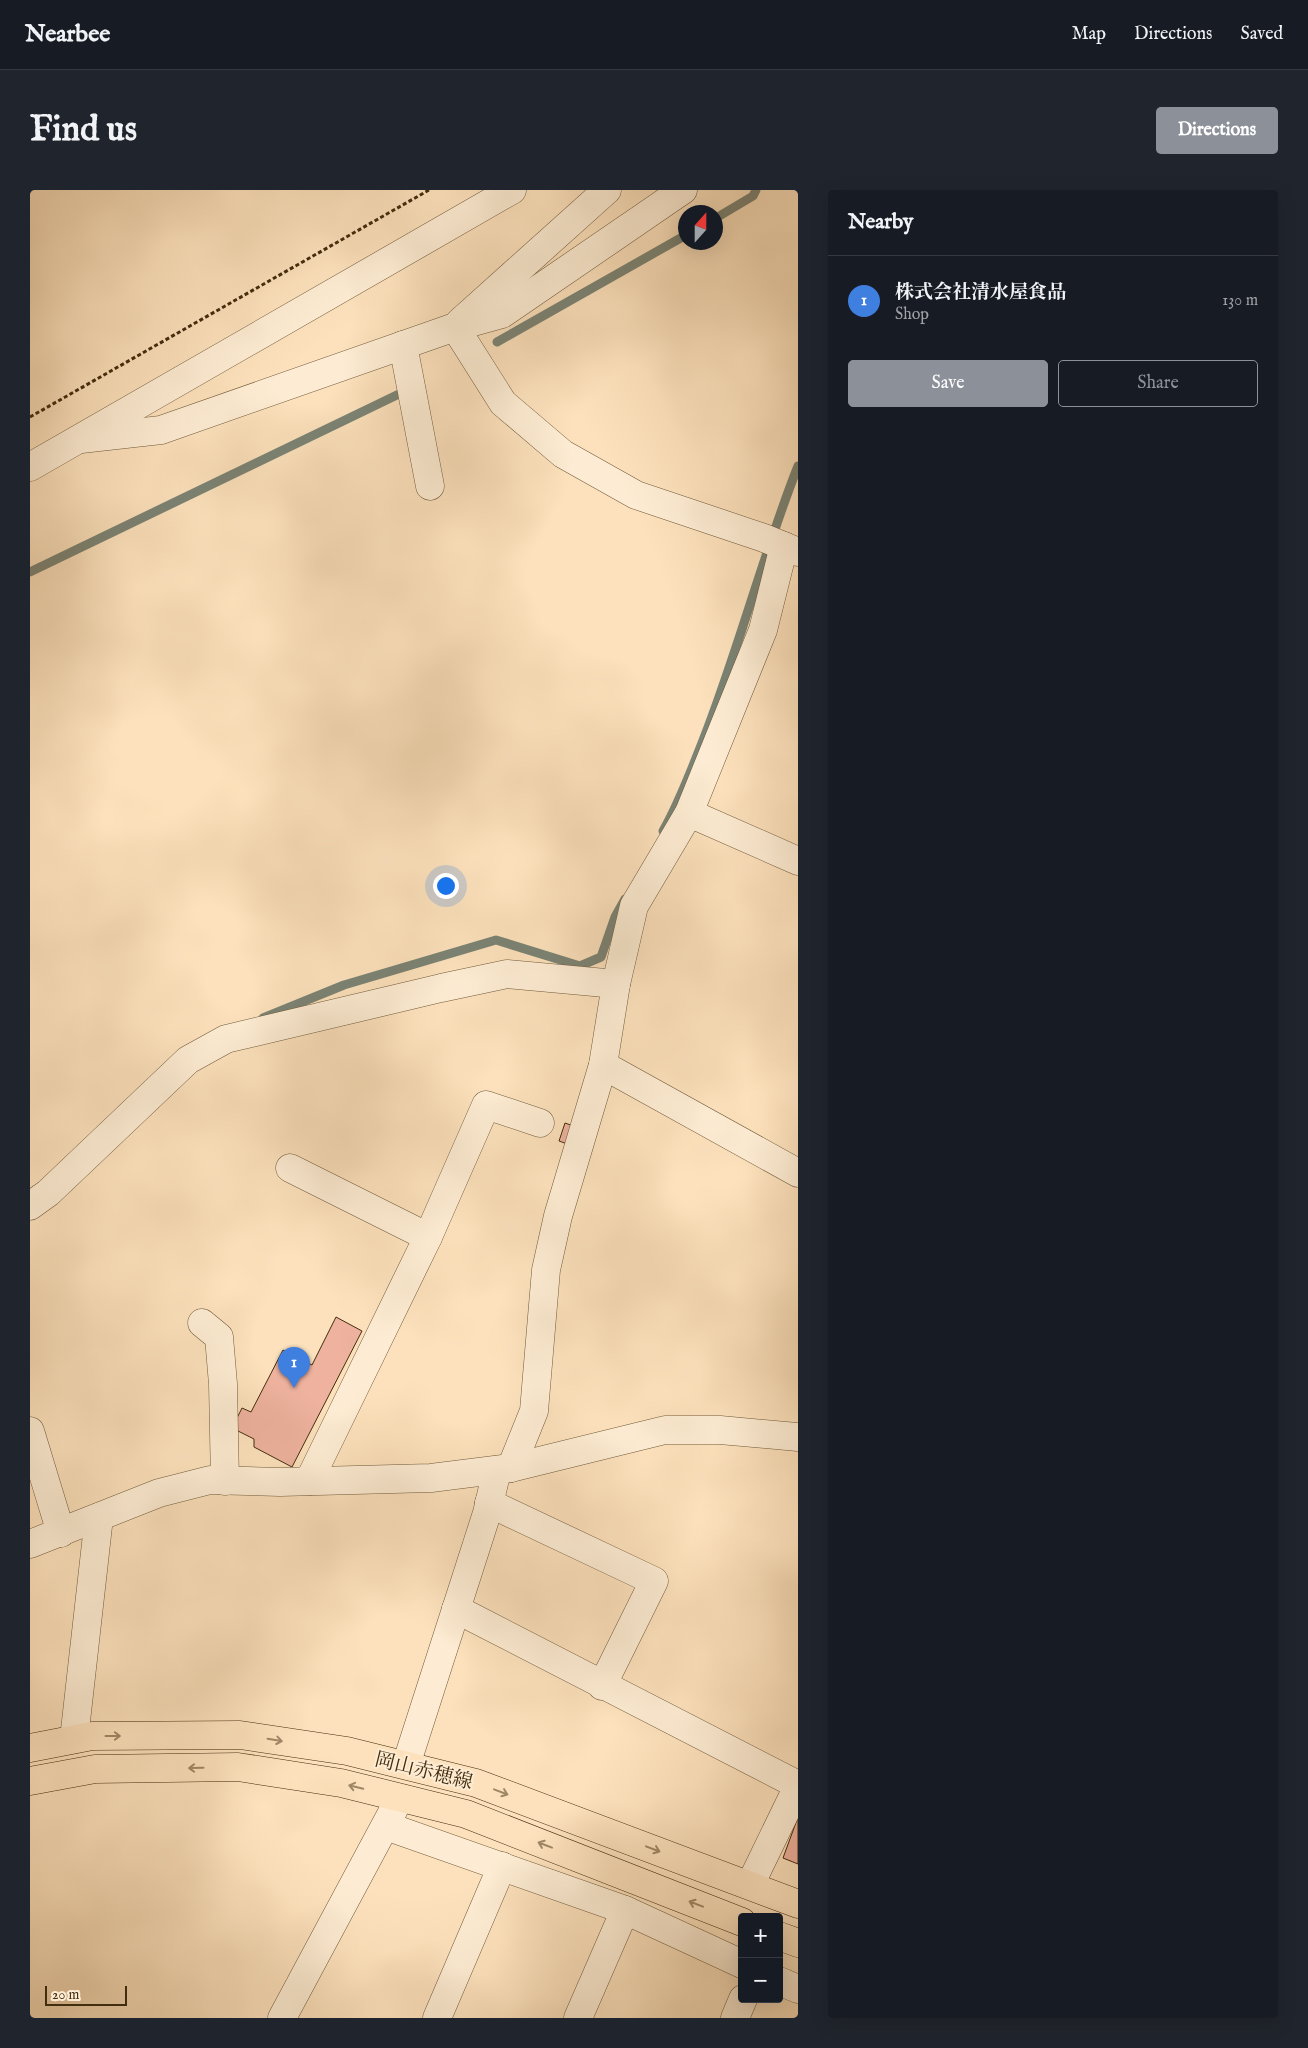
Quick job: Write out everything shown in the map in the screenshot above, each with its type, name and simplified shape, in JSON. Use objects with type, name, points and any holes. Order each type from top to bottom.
[{"type":"main road","name":"岡山赤穂線","points":[[30,1748],[92,1736],[240,1735],[347,1751],[476,1782],[798,1904]]},
{"type":"main road","name":"岡山赤穂線","points":[[30,1781],[95,1769],[238,1767],[340,1783],[466,1814],[738,1920]]},
{"type":"main road","points":[[783,1937],[798,1943]]},
{"type":"street","points":[[30,468],[512,190]]},
{"type":"street","points":[[455,327],[607,190]]},
{"type":"street","points":[[81,439],[161,430],[455,327],[502,314],[683,190]]},
{"type":"street","points":[[406,1765],[489,1503],[504,1469],[534,1412],[546,1270],[558,1216],[603,1065],[616,984],[634,906],[689,813],[763,630],[780,545],[636,495],[563,454],[503,402],[455,327]]},
{"type":"street","points":[[403,345],[430,486]]},
{"type":"street","points":[[689,813],[798,861]]},
{"type":"street","points":[[30,1206],[48,1192],[188,1060],[226,1039],[507,974],[616,984]]},
{"type":"street","points":[[603,1065],[798,1173]]},
{"type":"street","points":[[308,1481],[428,1237],[486,1105],[540,1123]]},
{"type":"street","points":[[290,1168],[428,1237]]},
{"type":"street","points":[[202,1323],[219,1337],[223,1384],[225,1481]]},
{"type":"street","points":[[30,1544],[159,1493],[210,1480],[308,1481],[431,1478],[504,1469],[665,1430],[720,1430],[798,1437]]},
{"type":"street","points":[[30,1431],[61,1533]]},
{"type":"street","points":[[489,1503],[654,1581],[602,1686]]},
{"type":"street","points":[[74,1739],[99,1517]]},
{"type":"street","points":[[456,1609],[602,1686],[798,1785],[750,1885]]},
{"type":"street","points":[[282,2018],[386,1826],[398,1798]]},
{"type":"street","points":[[386,1826],[625,1910],[738,1962]]},
{"type":"street","points":[[437,2018],[502,1866]]},
{"type":"street","points":[[578,2018],[625,1910]]},
{"type":"street","points":[[783,1983],[798,1989]]},
{"type":"street","points":[[735,2018],[741,2003]]},
{"type":"path","points":[[30,417],[429,190]]},
{"type":"building","points":[[565,1123],[579,1128],[573,1146],[559,1141]]},
{"type":"building","points":[[336,1317],[362,1331],[292,1467],[254,1447],[254,1439],[232,1428],[242,1408],[251,1412],[283,1350],[312,1365]]},
{"type":"building","points":[[798,1817],[798,1864],[783,1858]]},
{"type":"waterway","points":[[723,214],[753,196],[756,190]]},
{"type":"waterway","points":[[497,342],[678,240]]},
{"type":"waterway","points":[[30,572],[399,394]]},
{"type":"waterway","points":[[663,831],[684,788],[715,709],[798,466]]},
{"type":"waterway","points":[[263,1018],[344,985],[496,940],[580,966],[601,957],[615,917],[625,899]]},
{"type":"place","name":"株式会社清水屋食品","points":[[294,1388]]}]
